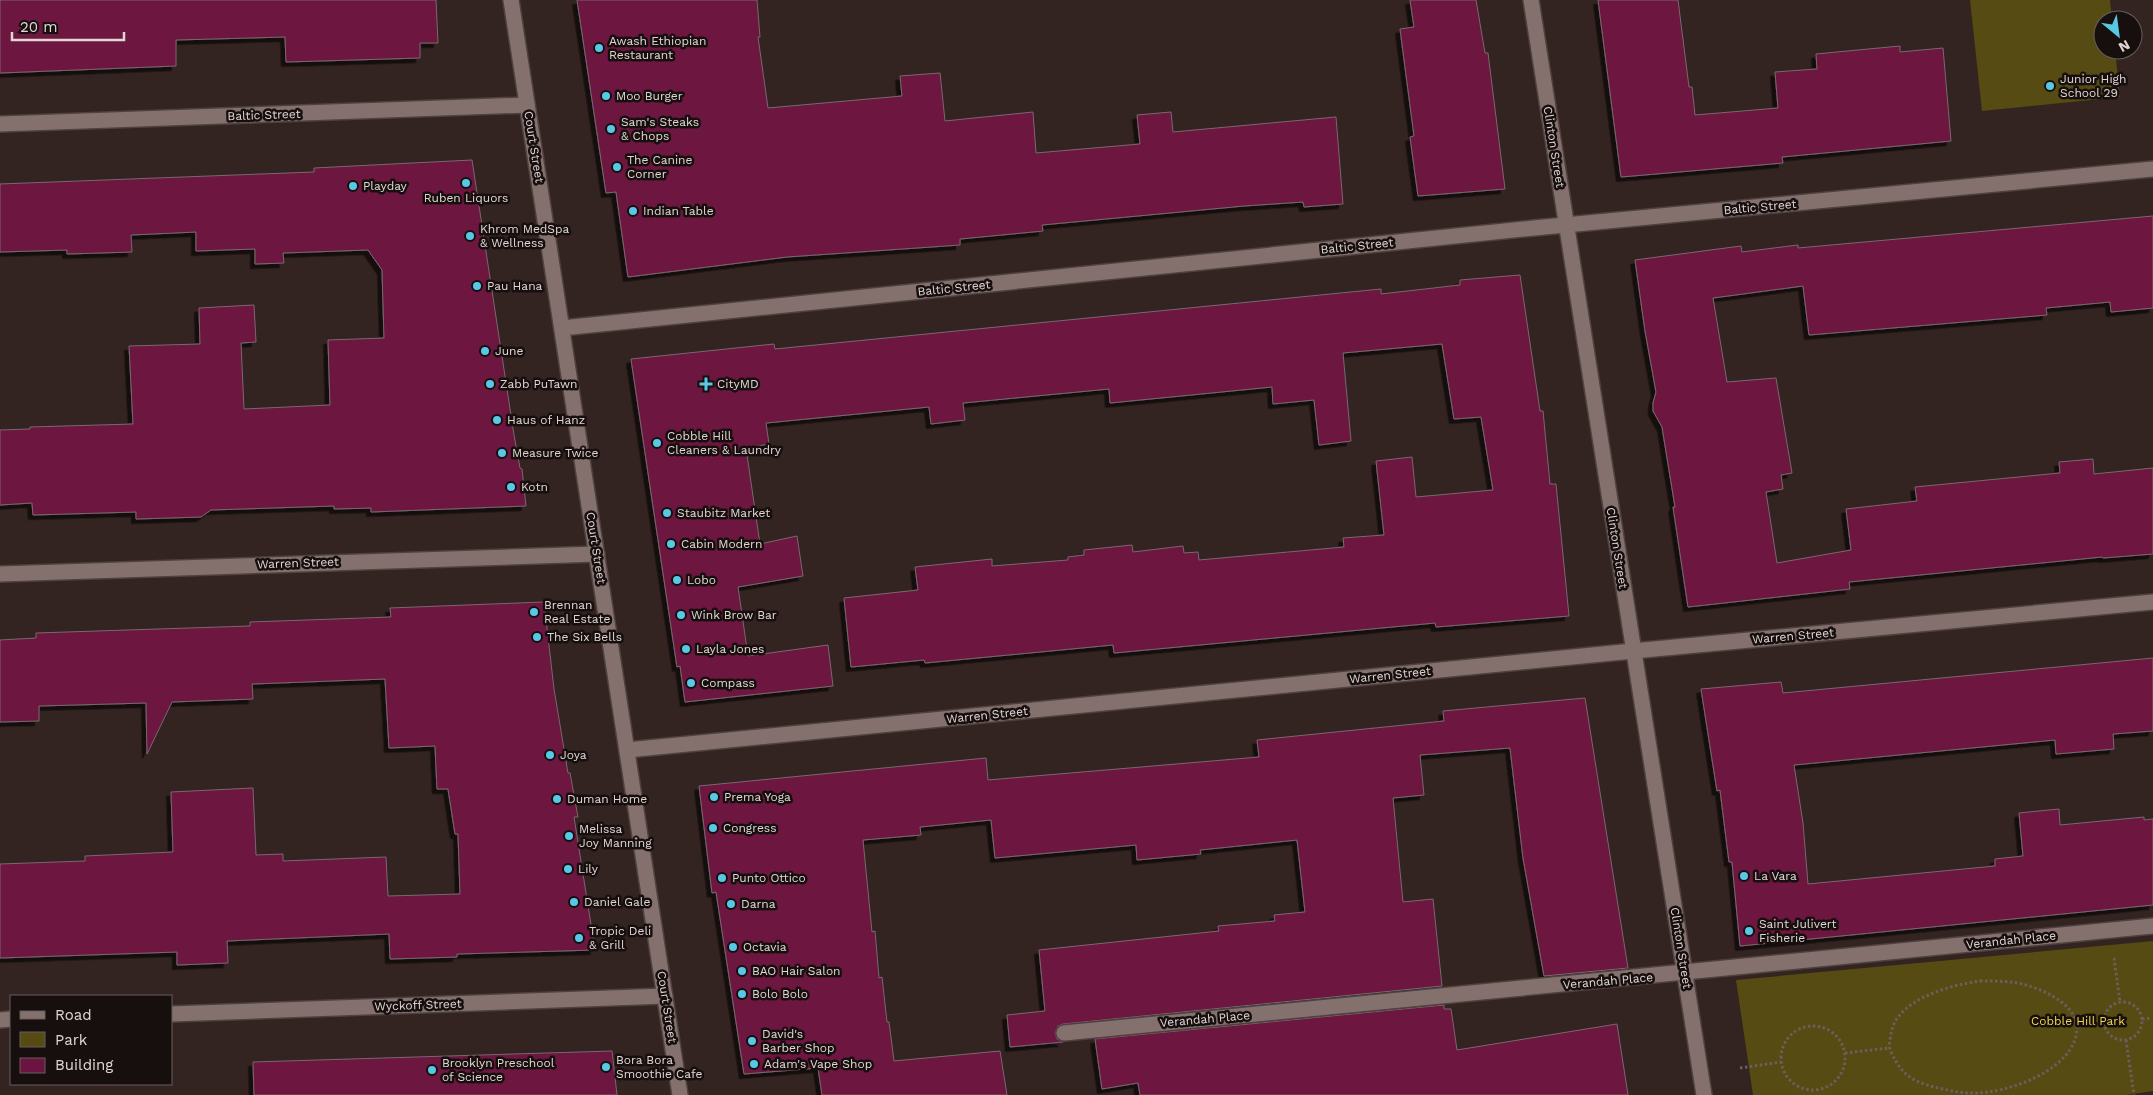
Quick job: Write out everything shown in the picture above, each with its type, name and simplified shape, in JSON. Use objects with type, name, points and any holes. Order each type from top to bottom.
[{"type":"street","name":"Court Street","points":[[511,0],[680,1095]]},
{"type":"street","name":"Clinton Street","points":[[1531,0],[1704,1095]]},
{"type":"street","name":"Baltic Street","points":[[0,124],[527,105]]},
{"type":"street","name":"Baltic Street","points":[[562,328],[1567,225],[2153,169]]},
{"type":"street","name":"Warren Street","points":[[0,574],[597,554]]},
{"type":"street","name":"Warren Street","points":[[627,750],[2153,602]]},
{"type":"street","name":"Verandah Place","points":[[1064,1033],[2153,926]]},
{"type":"street","name":"Wyckoff Street","points":[[172,1014],[665,996]]},
{"type":"path","points":[[2114,955],[2120,1002]]},
{"type":"path","points":[[1980,981],[2012,982],[2045,992],[2060,1000],[2071,1011],[2077,1027],[2072,1045],[2065,1056],[2051,1068],[2020,1084],[1987,1092],[1953,1091],[1920,1082],[1904,1074],[1889,1048],[1892,1029],[1899,1016],[1914,1004],[1945,987],[1980,981]]},
{"type":"path","points":[[2120,1002],[2135,1006],[2142,1019],[2139,1033],[2126,1040],[2118,1040],[2111,1037],[2104,1024],[2108,1009],[2120,1002]]},
{"type":"path","points":[[2142,1019],[2151,1018]]},
{"type":"path","points":[[2077,1027],[2104,1024]]},
{"type":"path","points":[[1810,1026],[1822,1027],[1834,1033],[1842,1042],[1845,1053],[1845,1066],[1840,1076],[1831,1085],[1819,1090],[1805,1089],[1793,1084],[1784,1073],[1781,1062],[1782,1049],[1788,1038],[1798,1030],[1810,1026]]},
{"type":"path","points":[[2126,1040],[2134,1095]]},
{"type":"path","points":[[1845,1053],[1889,1048]]},
{"type":"path","points":[[1740,1068],[1781,1062]]},
{"type":"green space","points":[[1970,0],[2110,0],[2111,10],[2093,10],[2093,60],[2116,60],[2120,97],[1982,111]]},
{"type":"green space","name":"Cobble Hill Park","points":[[2153,941],[2153,1091],[2126,1095],[1753,1095],[1736,980]]},
{"type":"building","points":[[0,0],[436,0],[438,43],[420,43],[420,58],[286,62],[285,37],[176,40],[176,66],[0,73]]},
{"type":"building","points":[[577,0],[757,0],[760,37],[758,37],[768,108],[902,96],[900,76],[940,73],[945,121],[1033,112],[1036,153],[1140,144],[1137,115],[1171,112],[1173,132],[1336,117],[1343,204],[1304,207],[1303,202],[1244,206],[1042,225],[1043,231],[960,239],[960,245],[787,257],[628,277],[616,192],[606,193]]},
{"type":"building","points":[[1410,0],[1476,0],[1485,53],[1488,53],[1505,189],[1418,196],[1410,137],[1414,136],[1400,29],[1414,27]]},
{"type":"building","points":[[1598,0],[1678,0],[1689,87],[1692,87],[1695,115],[1778,108],[1775,72],[1817,69],[1816,54],[1900,46],[1900,52],[1943,48],[1951,141],[1782,157],[1783,163],[1621,177]]},
{"type":"building","points":[[472,160],[514,435],[520,468],[522,469],[526,506],[371,512],[371,508],[334,509],[334,506],[211,510],[201,517],[136,519],[136,512],[33,515],[32,503],[0,505],[0,430],[30,429],[30,427],[133,424],[129,346],[200,344],[199,308],[254,305],[256,342],[241,343],[244,409],[330,405],[328,340],[384,338],[382,270],[368,250],[283,253],[284,263],[255,264],[255,249],[196,251],[196,232],[131,235],[132,252],[67,254],[67,250],[0,252],[0,184],[314,172],[314,168]]},
{"type":"building","points":[[2153,216],[2153,308],[2111,312],[2110,302],[2046,308],[2047,315],[1809,335],[1803,286],[1713,298],[1727,382],[1776,378],[1792,473],[1781,475],[1783,489],[1766,492],[1777,563],[1851,550],[1846,509],[1917,501],[1915,487],[2060,473],[2059,462],[2093,459],[2094,474],[2153,468],[2153,554],[2102,557],[1849,582],[1850,589],[1688,607],[1662,427],[1653,411],[1656,392],[1635,260],[1741,246],[1742,252],[1798,245],[1798,248]]},
{"type":"building","points":[[1520,275],[1540,411],[1543,411],[1550,484],[1556,484],[1569,616],[1436,627],[1435,623],[1114,653],[1113,645],[925,663],[924,660],[851,667],[844,598],[918,590],[915,567],[992,559],[992,566],[1068,560],[1068,557],[1084,555],[1084,550],[1132,545],[1133,552],[1183,546],[1184,553],[1198,552],[1199,560],[1344,547],[1343,538],[1384,535],[1376,461],[1412,457],[1416,497],[1493,490],[1481,417],[1454,419],[1442,344],[1343,353],[1351,441],[1319,445],[1314,400],[1273,404],[1272,387],[1110,403],[1109,389],[963,403],[965,420],[931,424],[929,407],[766,423],[769,444],[746,448],[760,544],[797,536],[803,576],[738,587],[748,656],[828,645],[833,686],[685,702],[680,666],[677,667],[631,359],[774,344],[775,349],[1381,289],[1381,294],[1460,285],[1460,280]]},
{"type":"building","points":[[544,602],[554,689],[568,773],[570,773],[578,817],[574,817],[595,950],[457,954],[457,957],[390,959],[389,934],[227,941],[228,963],[177,965],[177,952],[0,958],[0,864],[85,861],[85,856],[173,852],[171,792],[253,788],[256,855],[283,854],[283,861],[386,857],[388,896],[460,894],[458,834],[455,834],[448,789],[437,789],[435,746],[389,748],[385,679],[252,684],[253,699],[172,702],[147,754],[146,703],[39,706],[39,721],[0,722],[0,640],[36,638],[36,633],[250,626],[250,622],[391,617],[390,608]]},
{"type":"building","points":[[2153,658],[2153,731],[2113,734],[2114,749],[2056,754],[2055,740],[1794,765],[1803,823],[1808,884],[1995,866],[1995,859],[2023,856],[2019,813],[2059,809],[2060,825],[2144,817],[2144,820],[2153,819],[2153,905],[1740,946],[1732,862],[1729,862],[1720,790],[1717,791],[1701,689],[1781,682],[1783,693]]},
{"type":"building","points":[[1585,698],[1628,968],[1544,976],[1523,858],[1510,748],[1420,755],[1424,795],[1393,798],[1403,902],[1433,899],[1442,986],[1063,1024],[1058,1026],[1055,1033],[1057,1039],[1063,1042],[1010,1047],[1007,1015],[1045,1011],[1039,950],[1219,931],[1218,926],[1275,921],[1274,915],[1305,912],[1297,840],[1200,850],[1201,854],[1137,860],[1136,845],[995,858],[991,820],[920,827],[921,835],[863,840],[872,932],[875,931],[879,978],[882,977],[894,1061],[1000,1051],[1007,1095],[822,1095],[818,1068],[744,1074],[716,892],[712,893],[699,786],[986,758],[988,780],[1259,757],[1257,740],[1444,721],[1443,711]]},
{"type":"building","points":[[1444,1005],[1444,1009],[1451,1009],[1457,1050],[1617,1024],[1628,1095],[1140,1095],[1138,1083],[1102,1089],[1095,1039]]},
{"type":"building","points":[[612,1051],[617,1095],[254,1095],[253,1062]]},
{"type":"place","name":"Awash Ethiopian Restaurant","points":[[599,48]]},
{"type":"place","name":"Junior High School 29","points":[[2050,86]]},
{"type":"place","name":"Moo Burger","points":[[606,96]]},
{"type":"place","name":"Sam's Steaks & Chops","points":[[611,129]]},
{"type":"place","name":"The Canine Corner","points":[[617,167]]},
{"type":"place","name":"Ruben Liquors","points":[[466,183]]},
{"type":"place","name":"Playday","points":[[353,186]]},
{"type":"place","name":"Indian Table","points":[[633,211]]},
{"type":"place","name":"Khrom MedSpa & Wellness","points":[[470,236]]},
{"type":"place","name":"Pau Hana","points":[[477,286]]},
{"type":"place","name":"June","points":[[485,351]]},
{"type":"place","name":"Zabb PuTawn","points":[[490,384]]},
{"type":"place","name":"CityMD","points":[[706,384]]},
{"type":"place","name":"Haus of Hanz","points":[[497,420]]},
{"type":"place","name":"Cobble Hill Cleaners & Laundry","points":[[657,443]]},
{"type":"place","name":"Measure Twice","points":[[502,453]]},
{"type":"place","name":"Kotn","points":[[511,487]]},
{"type":"place","name":"Staubitz Market","points":[[667,513]]},
{"type":"place","name":"Cabin Modern","points":[[671,544]]},
{"type":"place","name":"Lobo","points":[[677,580]]},
{"type":"place","name":"Brennan Real Estate","points":[[534,612]]},
{"type":"place","name":"Wink Brow Bar","points":[[681,615]]},
{"type":"place","name":"The Six Bells","points":[[537,637]]},
{"type":"place","name":"Layla Jones","points":[[686,649]]},
{"type":"place","name":"Compass","points":[[691,683]]},
{"type":"place","name":"Joya","points":[[550,755]]},
{"type":"place","name":"Prema Yoga","points":[[714,797]]},
{"type":"place","name":"Duman Home","points":[[557,799]]},
{"type":"place","name":"Congress","points":[[713,828]]},
{"type":"place","name":"Melissa Joy Manning","points":[[569,836]]},
{"type":"place","name":"Lily","points":[[568,869]]},
{"type":"place","name":"La Vara","points":[[1744,876]]},
{"type":"place","name":"Punto Ottico","points":[[722,878]]},
{"type":"place","name":"Daniel Gale","points":[[574,902]]},
{"type":"place","name":"Darna","points":[[731,904]]},
{"type":"place","name":"Saint Julivert Fisherie","points":[[1749,931]]},
{"type":"place","name":"Tropic Deli & Grill","points":[[579,938]]},
{"type":"place","name":"Octavia","points":[[733,947]]},
{"type":"place","name":"BAO Hair Salon","points":[[742,971]]},
{"type":"place","name":"Bolo Bolo","points":[[742,994]]},
{"type":"place","name":"David's Barber Shop","points":[[752,1041]]},
{"type":"place","name":"Adam's Vape Shop","points":[[754,1064]]},
{"type":"place","name":"Bora Bora Smoothie Cafe","points":[[606,1067]]},
{"type":"place","name":"Brooklyn Preschool of Science","points":[[432,1070]]}]
